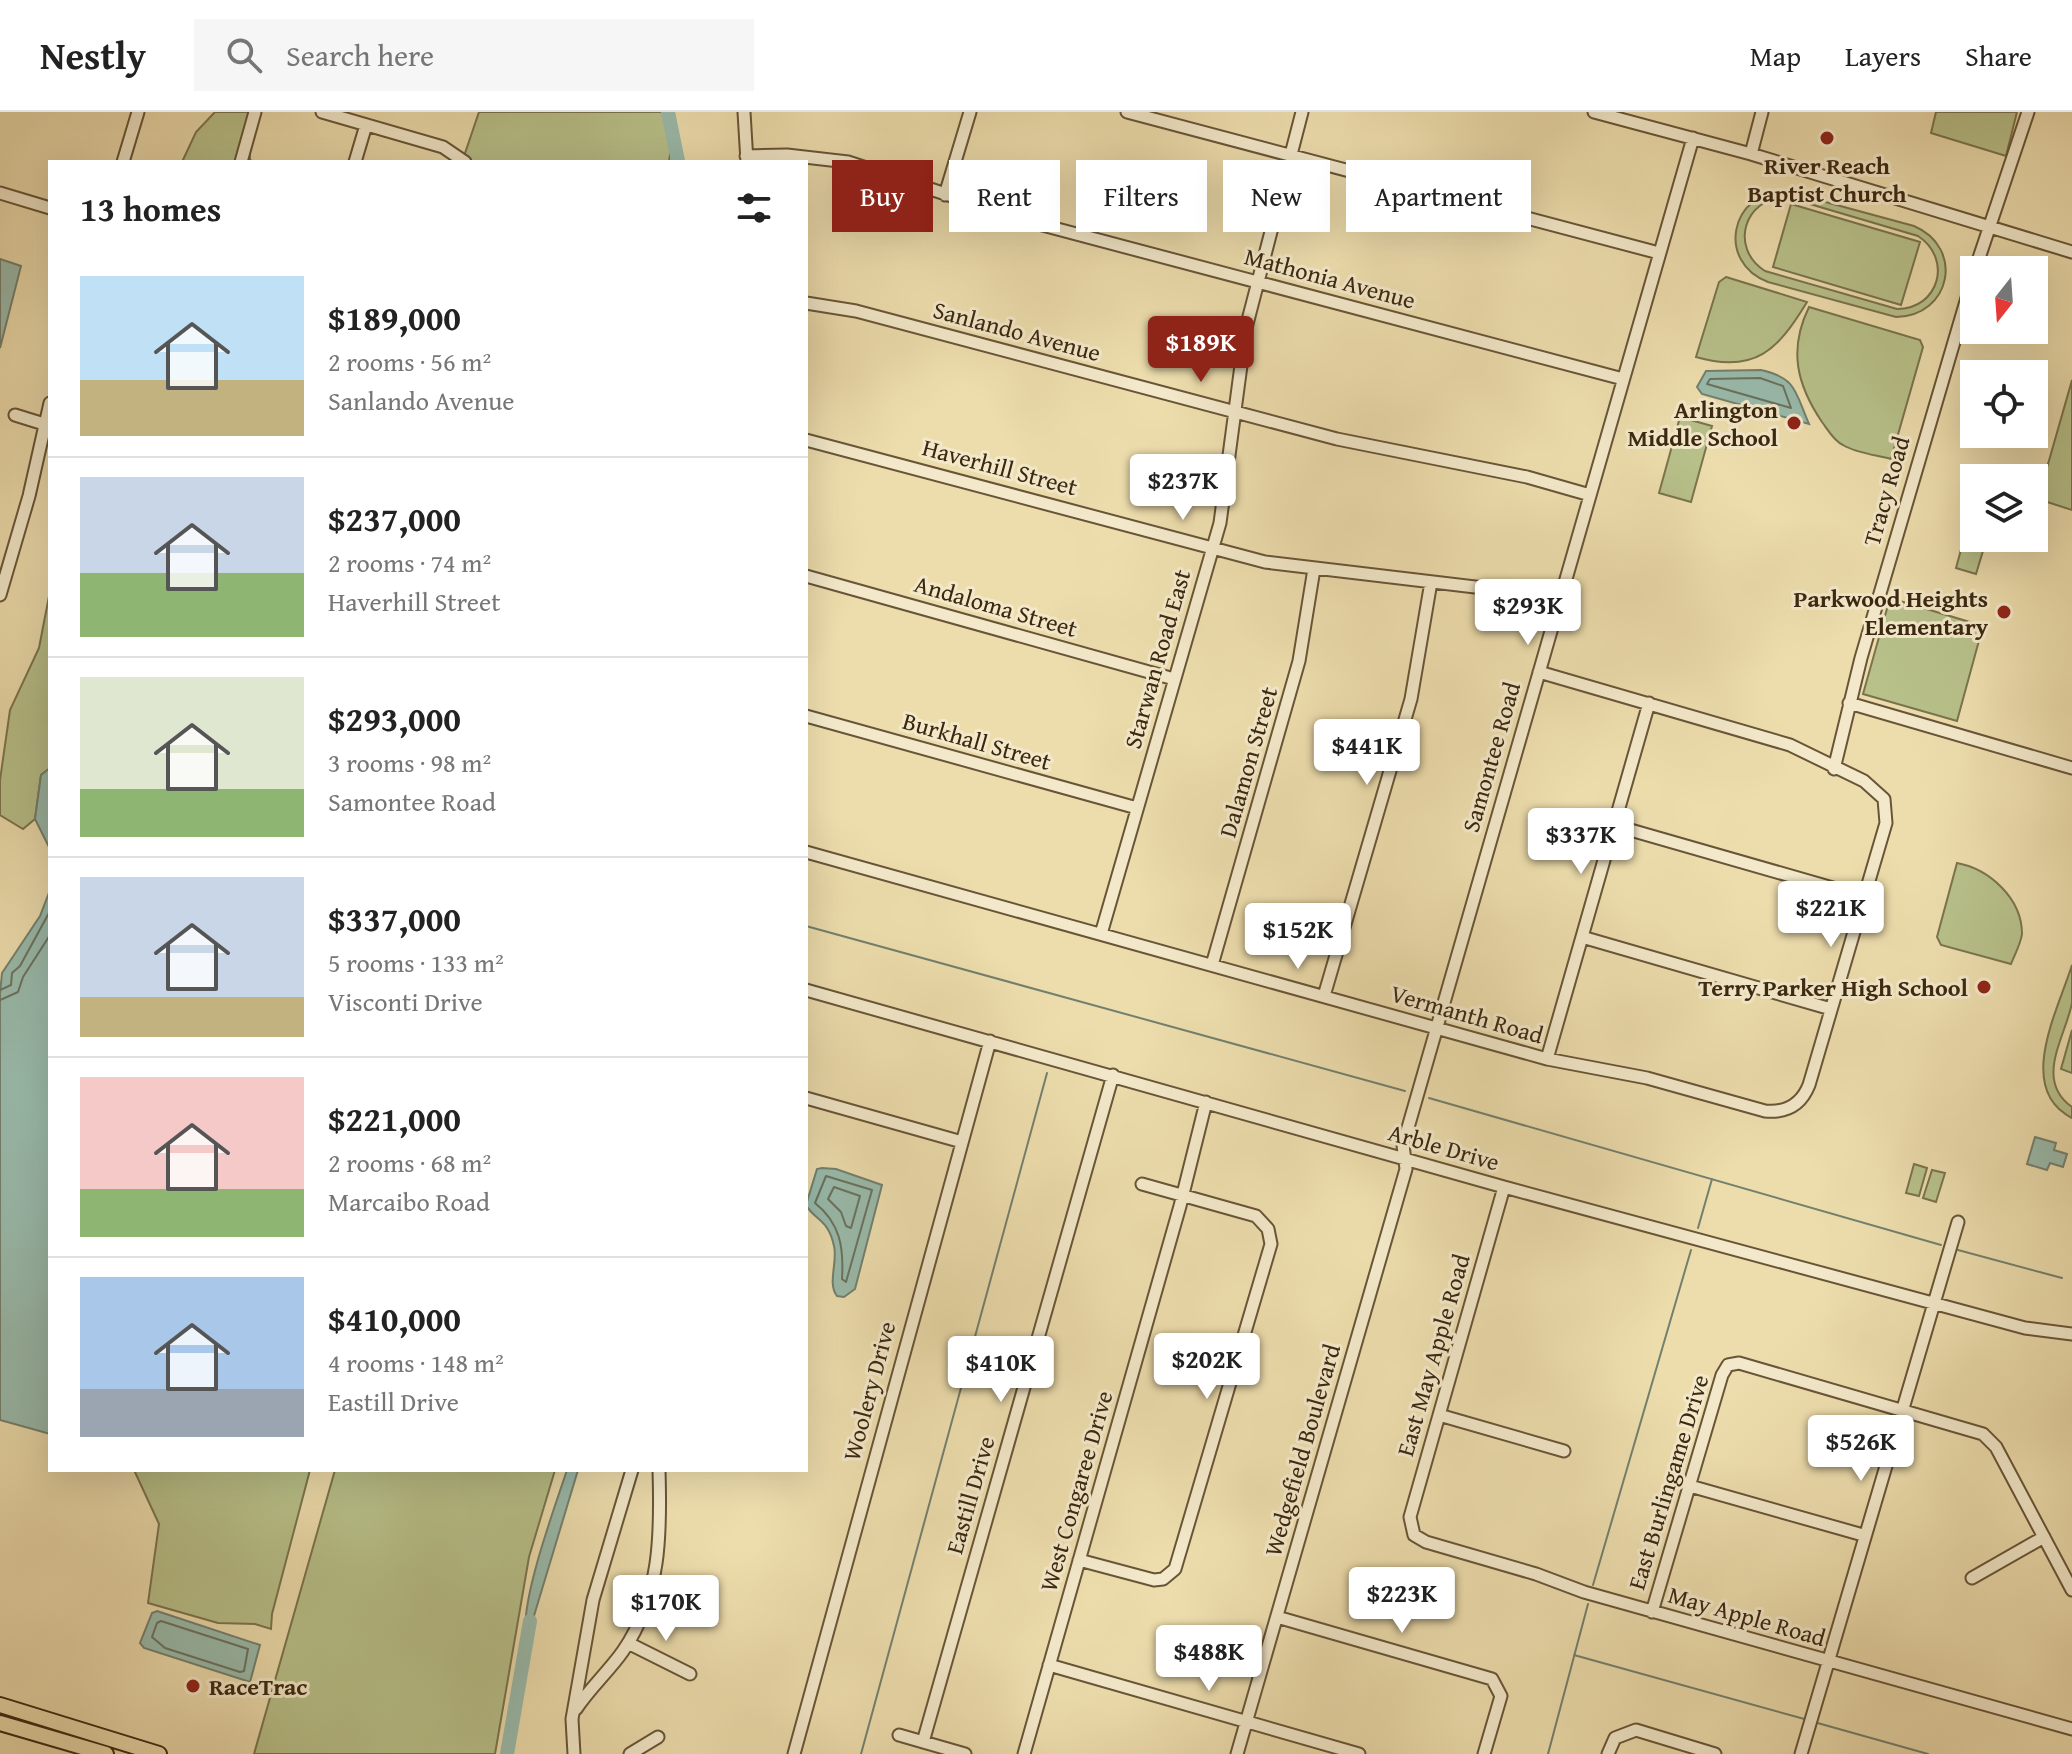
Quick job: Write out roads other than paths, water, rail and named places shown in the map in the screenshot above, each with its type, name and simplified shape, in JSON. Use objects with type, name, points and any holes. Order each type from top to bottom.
[{"type":"main road","points":[[0,1705],[159,1754]]},
{"type":"main road","points":[[0,1721],[89,1743],[98,1735]]},
{"type":"main road","points":[[0,1721],[106,1754]]},
{"type":"street","points":[[124,160],[138,112]]},
{"type":"street","points":[[242,160],[255,112]]},
{"type":"street","points":[[322,112],[443,147],[462,160]]},
{"type":"street","points":[[744,112],[746,159]]},
{"type":"street","points":[[945,195],[970,112]]},
{"type":"street","points":[[1127,112],[1659,253]]},
{"type":"street","name":"Starwan Road East","points":[[1101,934],[1227,492],[1240,364],[1256,281],[1302,112]]},
{"type":"street","points":[[1594,112],[1751,154],[2072,252]]},
{"type":"street","points":[[1751,154],[1762,112]]},
{"type":"street","name":"Tracy Road","points":[[1980,256],[2013,165],[2028,112]]},
{"type":"street","points":[[356,160],[366,125]]},
{"type":"street","name":"Samontee Road","points":[[1405,1158],[1403,1145],[1693,138]]},
{"type":"street","name":"Mathonia Avenue","points":[[746,159],[787,155],[848,162],[1031,222],[1623,379]]},
{"type":"street","points":[[0,193],[48,207]]},
{"type":"street","name":"Sanlando Avenue","points":[[808,303],[856,311],[1387,450],[1527,477],[1590,495]]},
{"type":"street","name":"Tracy Road","points":[[1834,769],[1849,703],[1960,323]]},
{"type":"street","points":[[0,595],[29,496],[48,410]]},
{"type":"street","points":[[15,415],[44,424]]},
{"type":"street","name":"Haverhill Street","points":[[808,440],[854,450],[1212,548],[1314,569],[1492,589],[1558,605]]},
{"type":"street","name":"Dalamon Street","points":[[1212,965],[1299,661],[1314,569]]},
{"type":"street","name":"Andaloma Street","points":[[808,577],[1174,679]]},
{"type":"street","points":[[1324,996],[1411,699],[1431,582]]},
{"type":"street","points":[[1539,672],[1774,739],[1871,785],[1884,799],[1886,823],[1831,1009],[1582,937]]},
{"type":"street","points":[[1547,1059],[1649,703]]},
{"type":"street","points":[[1849,703],[2072,768]]},
{"type":"street","name":"Burkhall Street","points":[[808,717],[1137,808]]},
{"type":"street","points":[[1613,825],[1864,897]]},
{"type":"street","name":"Vermanth Road","points":[[808,853],[1547,1059],[1647,1078],[1765,1111],[1782,1111],[1795,1105],[1809,1085],[1831,1009]]},
{"type":"street","name":"Arble Drive","points":[[808,991],[1504,1187],[2025,1328],[2072,1334]]},
{"type":"street","name":"Woolery Drive","points":[[794,1754],[990,1041]]},
{"type":"street","name":"Eastill Drive","points":[[923,1742],[1113,1075]]},
{"type":"street","points":[[808,1099],[962,1142]]},
{"type":"street","name":"West Congaree Drive","points":[[1024,1754],[1206,1102]]},
{"type":"street","name":"Wedgefield Boulevard","points":[[1237,1754],[1406,1169],[1405,1158]]},
{"type":"street","points":[[1079,1560],[1154,1580],[1163,1579],[1175,1569],[1271,1244],[1268,1229],[1256,1216],[1142,1184]]},
{"type":"street","name":"East May Apple Road","points":[[1414,1535],[1410,1517],[1504,1187]]},
{"type":"street","points":[[1801,1754],[1863,1535],[1958,1222]]},
{"type":"street","name":"East Burlingame Drive","points":[[1652,1612],[1722,1375],[1728,1365],[1739,1363],[1901,1410]]},
{"type":"street","points":[[1901,1410],[1975,1430],[1988,1438],[2072,1590]]},
{"type":"street","points":[[1439,1415],[1564,1451]]},
{"type":"street","points":[[574,1754],[573,1715],[593,1600],[631,1472]]},
{"type":"street","points":[[573,1715],[628,1643],[653,1590],[661,1541],[659,1472]]},
{"type":"street","points":[[1690,1486],[1863,1535]]},
{"type":"street","name":"May Apple Road","points":[[1414,1535],[1426,1542],[1652,1612],[2072,1729]]},
{"type":"street","points":[[1972,1578],[2044,1537]]},
{"type":"street","points":[[1277,1617],[1492,1679],[1500,1688],[1501,1696],[1484,1754]]},
{"type":"street","points":[[628,1643],[690,1674]]},
{"type":"street","points":[[1049,1665],[1359,1754]]},
{"type":"street","points":[[1608,1754],[1615,1738],[1636,1730],[1715,1754]]},
{"type":"street","points":[[899,1735],[965,1754]]},
{"type":"street","points":[[630,1754],[658,1737]]},
{"type":"water","points":[[0,259],[21,266],[0,348]]},
{"type":"water","points":[[1761,370],[1788,382],[1809,424],[1702,394],[1697,387],[1706,371]]},
{"type":"water","points":[[48,770],[48,845],[35,819],[41,775]]},
{"type":"water","points":[[48,895],[48,1433],[0,1420],[0,994],[2,973],[40,916]]},
{"type":"water","points":[[2035,1137],[2056,1143],[2054,1150],[2067,1154],[2063,1167],[2050,1163],[2047,1170],[2027,1164]]},
{"type":"water","points":[[817,1169],[836,1169],[882,1185],[855,1289],[844,1297],[837,1296],[834,1291],[835,1252],[831,1237],[825,1225],[808,1208]]},
{"type":"water","points":[[566,1472],[577,1472],[527,1639],[527,1604]]},
{"type":"water","points":[[157,1611],[260,1645],[250,1682],[144,1648],[140,1643],[152,1613]]},
{"type":"waterway","points":[[668,112],[678,160]]},
{"type":"waterway","points":[[808,927],[1405,1091]]},
{"type":"waterway","points":[[861,1754],[1047,1073]]},
{"type":"waterway","points":[[1429,1098],[1941,1245]]},
{"type":"waterway","points":[[1698,1228],[1712,1179]]},
{"type":"waterway","points":[[1593,1585],[1691,1250]]},
{"type":"waterway","points":[[1958,1250],[2062,1278]]},
{"type":"waterway","points":[[1548,1754],[1588,1604]]},
{"type":"waterway","points":[[507,1754],[530,1621]]},
{"type":"waterway","points":[[1574,1655],[1808,1720]]},
{"type":"waterway","points":[[1814,1722],[1928,1754]]},
{"type":"place","name":"River Reach Baptist Church","points":[[1827,138]]},
{"type":"place","name":"Arlington Middle School","points":[[1794,423]]},
{"type":"place","name":"Parkwood Heights Elementary","points":[[2004,612]]},
{"type":"place","name":"Terry Parker High School","points":[[1984,987]]},
{"type":"place","name":"RaceTrac","points":[[193,1686]]}]
